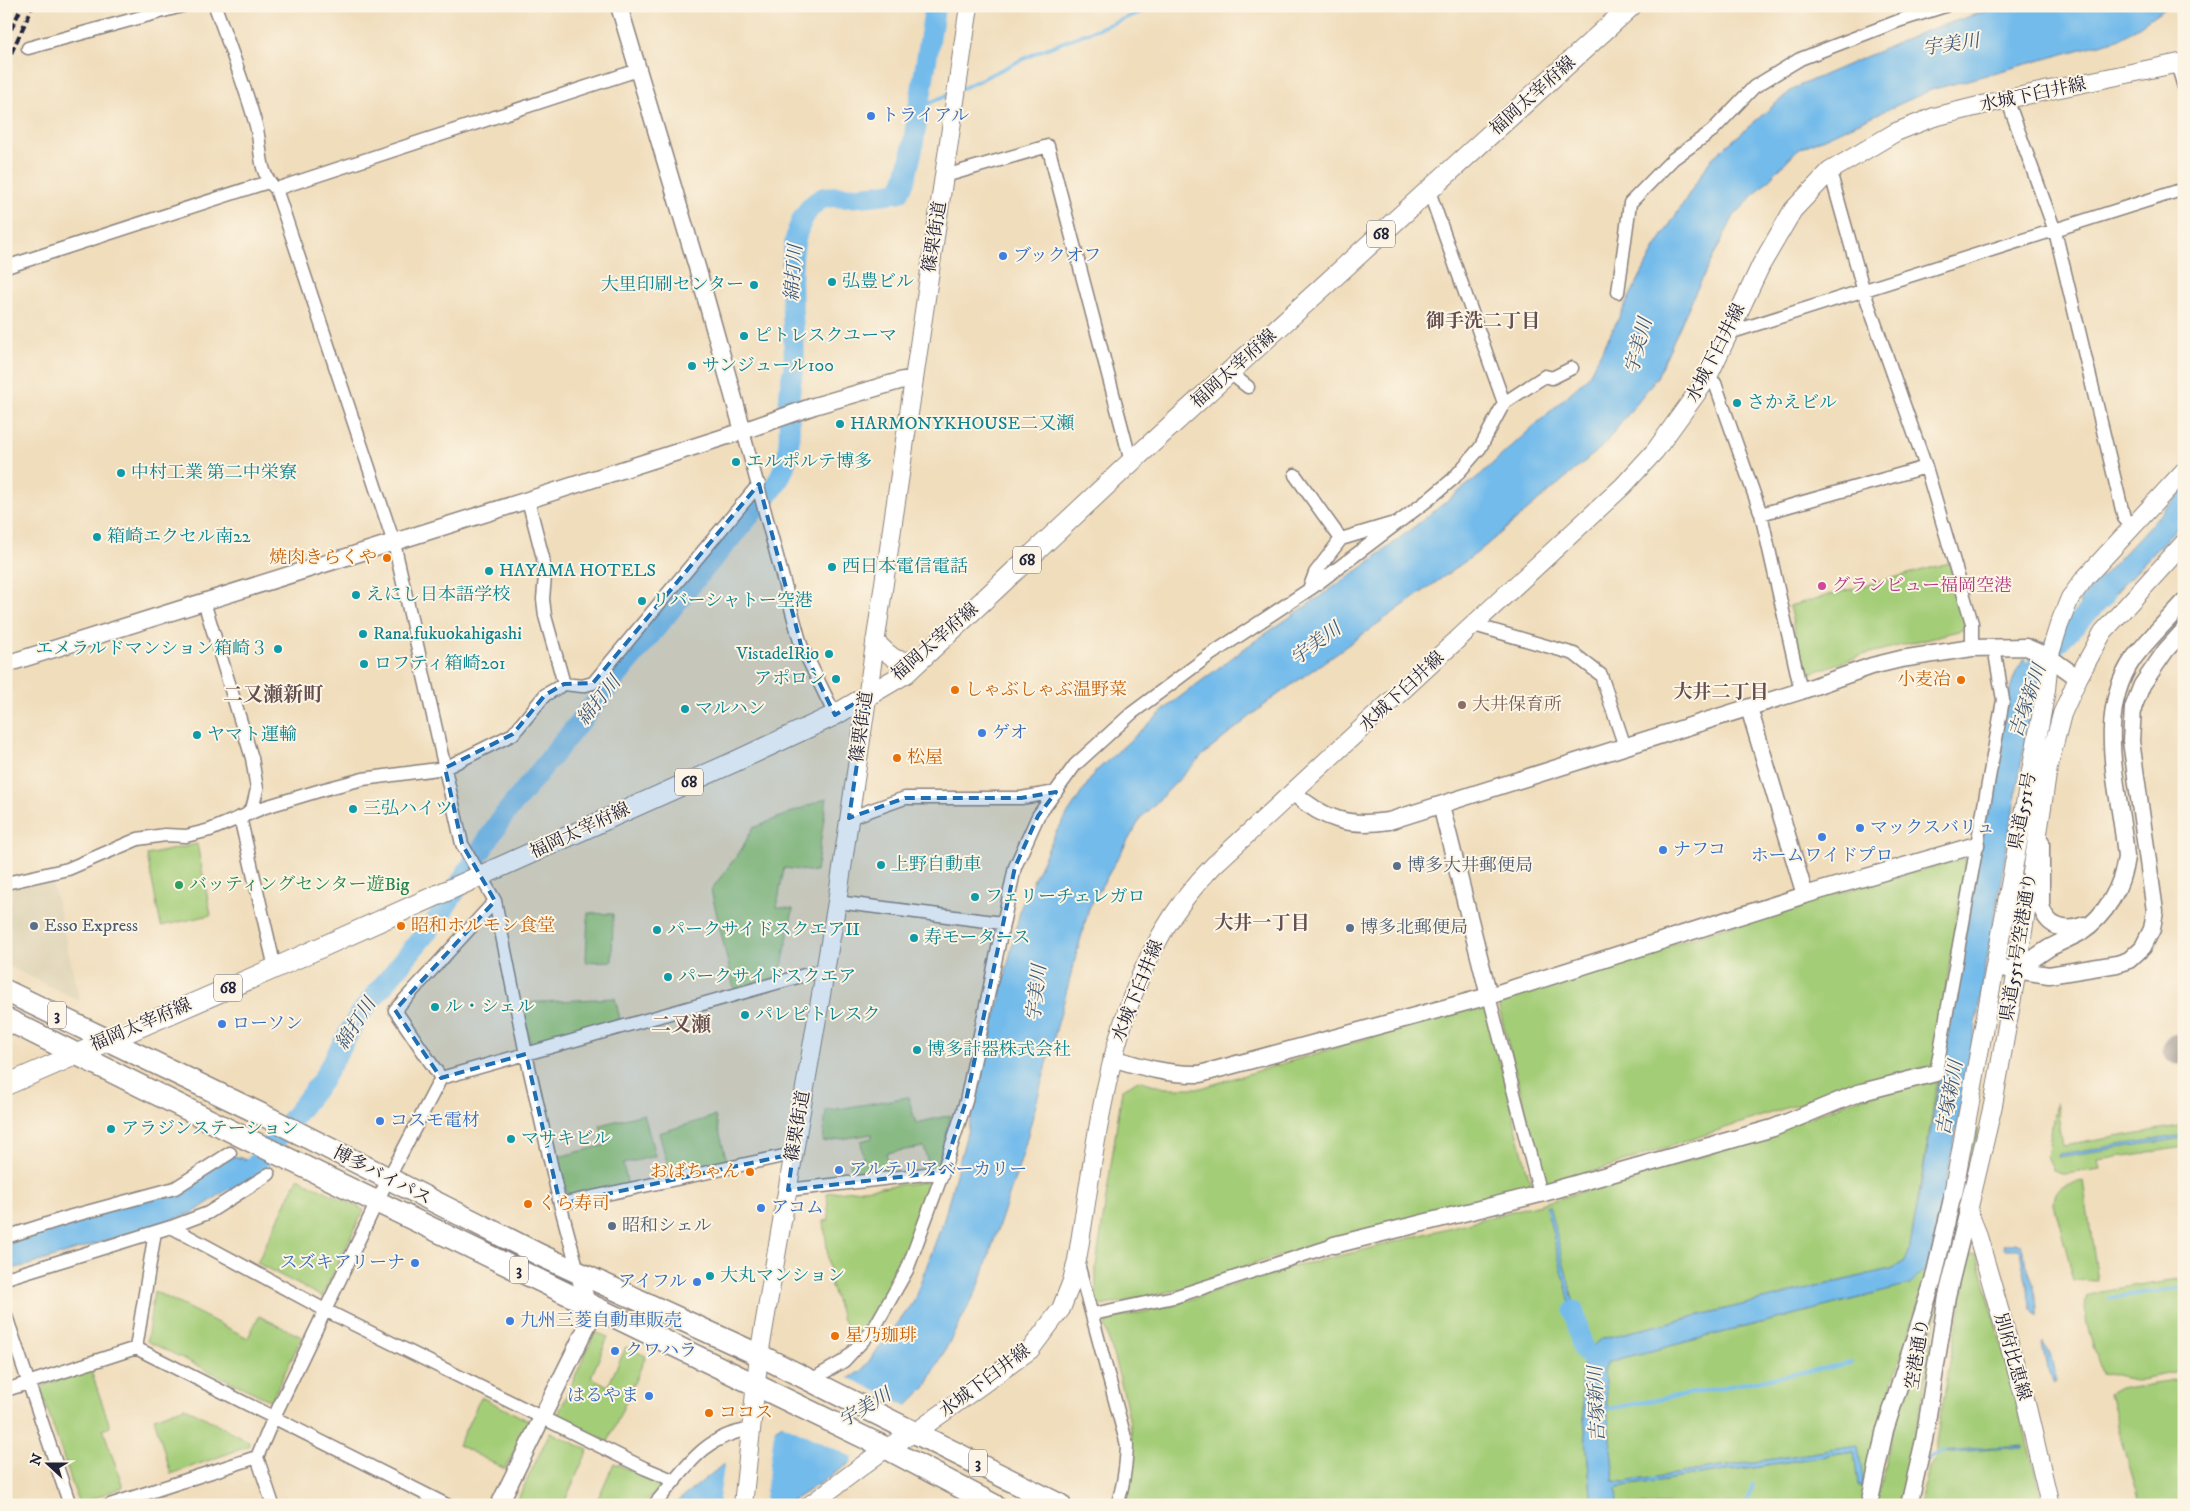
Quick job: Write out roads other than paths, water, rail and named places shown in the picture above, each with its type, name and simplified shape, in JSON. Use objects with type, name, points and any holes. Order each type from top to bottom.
[{"type":"highway","name":"博多バイパス","points":[[6,991],[271,1119],[540,1255],[759,1355]]},
{"type":"highway","name":"博多バイパス","points":[[6,1019],[248,1140],[378,1200],[755,1386]]},
{"type":"highway","name":"3","points":[[759,1355],[1060,1505]]},
{"type":"highway","name":"3","points":[[755,1386],[882,1447],[994,1505]]},
{"type":"main road","name":"篠栗街道","points":[[743,1505],[759,1355],[826,969],[969,6]]},
{"type":"main road","name":"福岡太宰府線","points":[[6,1085],[449,891],[484,881],[508,864],[835,715],[906,673],[1131,462],[1631,6]]},
{"type":"main road","name":"水城下臼井線","points":[[810,1505],[882,1447],[916,1432],[1030,1350],[1060,1309],[1072,1281],[1078,1260],[1104,1096],[1112,1058],[1143,969],[1167,924],[1198,882],[1623,486],[1655,451],[1707,379],[1761,265],[1793,210],[1830,171],[1896,132],[1934,117],[2007,99],[2180,63]]},
{"type":"main road","name":"県道551号","points":[[1953,1194],[2046,690],[2056,662],[2059,625],[2070,598],[2133,525],[2184,470]]},
{"type":"main road","name":"県道551号空港通り","points":[[1968,1211],[1993,1105],[2017,970],[2040,819],[2055,738],[2062,714],[2078,678],[2103,632],[2135,594],[2184,543]]},
{"type":"main road","points":[[875,641],[898,661],[905,662],[922,658]]},
{"type":"main road","name":"別府比恵線","points":[[1968,1211],[1977,1233],[2025,1399],[2050,1505]]},
{"type":"street","points":[[28,48],[182,6]]},
{"type":"street","points":[[215,6],[256,124],[261,164],[272,186],[394,543],[462,844],[496,901],[526,1054],[560,1204],[587,1303],[589,1322],[499,1505]]},
{"type":"street","points":[[619,6],[697,267],[777,548],[801,645],[835,715]]},
{"type":"street","points":[[1618,292],[1630,203],[1673,159],[1712,131],[1754,87],[1800,59],[1901,20],[1945,6]]},
{"type":"street","points":[[2180,63],[2184,87]]},
{"type":"street","points":[[6,267],[272,186],[638,70]]},
{"type":"street","points":[[2007,99],[2055,231],[2124,518],[2133,525]]},
{"type":"street","points":[[944,176],[1048,146],[1131,462]]},
{"type":"street","points":[[1830,171],[1864,292],[1926,467],[1972,623],[1972,648]]},
{"type":"street","points":[[1729,333],[1864,292],[2184,189]]},
{"type":"street","points":[[1429,190],[1504,403]]},
{"type":"street","points":[[819,1384],[873,1330],[907,1270],[943,1172],[966,1101],[1014,867],[1038,816],[1076,765],[1132,713],[1207,657],[1309,590],[1453,479],[1480,448],[1504,403],[1545,376],[1552,378],[1572,368]]},
{"type":"street","points":[[1230,373],[1248,387]]},
{"type":"street","points":[[1707,379],[1715,383],[1760,514],[1801,691]]},
{"type":"street","points":[[6,664],[394,543],[743,431],[814,406],[903,380],[913,380]]},
{"type":"street","points":[[1760,514],[1926,467]]},
{"type":"street","points":[[1295,474],[1341,539]]},
{"type":"street","points":[[6,883],[68,869],[138,839],[165,835],[186,836],[210,830],[244,816],[325,789],[363,780],[445,768],[513,734],[545,695],[564,684],[582,686],[593,683],[760,489]]},
{"type":"street","points":[[528,500],[543,558],[545,616],[564,684]]},
{"type":"street","points":[[1309,590],[1315,573],[1341,539],[1400,521]]},
{"type":"street","points":[[204,602],[252,758],[256,789],[253,806],[244,816]]},
{"type":"street","points":[[2017,970],[2099,919],[2111,901],[2120,882],[2126,858],[2112,741],[2111,716],[2114,701],[2122,679],[2132,660],[2184,602]]},
{"type":"street","points":[[1474,625],[1574,654],[1601,675],[1625,747]]},
{"type":"street","points":[[1994,967],[2049,975],[2117,964],[2129,960],[2148,938],[2155,911],[2131,741],[2133,708],[2142,685],[2166,650],[2184,630]]},
{"type":"street","points":[[1094,1314],[1174,1297],[1334,1244],[1540,1194],[1773,1128],[1858,1093],[1936,1073],[2003,700],[1994,647]]},
{"type":"street","points":[[1294,793],[1322,814],[1350,823],[1364,825],[1389,821],[1749,708],[1872,666],[1900,659],[1972,648],[2026,647],[2056,662],[2078,678]]},
{"type":"street","points":[[1749,708],[1805,895]]},
{"type":"street","points":[[849,818],[905,798],[1021,798],[1056,792]]},
{"type":"street","points":[[1440,805],[1540,1194]]},
{"type":"street","points":[[244,816],[275,968]]},
{"type":"street","points":[[2040,819],[2042,858],[2041,906],[2043,915],[2052,924],[2063,929],[2076,928],[2099,919]]},
{"type":"street","points":[[1112,1058],[1152,1071],[1181,1075],[1200,1074],[1490,996],[1805,895],[1976,845]]},
{"type":"street","points":[[441,1078],[395,1010],[496,901]]},
{"type":"street","points":[[836,902],[1002,923]]},
{"type":"street","points":[[273,1505],[257,1457],[274,1417],[388,1179],[441,1078],[826,969]]},
{"type":"street","points":[[6,1237],[72,1216],[174,1188],[230,1153]]},
{"type":"street","points":[[560,1204],[793,1154]]},
{"type":"street","points":[[788,1190],[943,1172]]},
{"type":"street","points":[[6,1278],[171,1227],[208,1213],[269,1174]]},
{"type":"street","points":[[1869,1505],[1885,1430],[1933,1281],[1953,1194]]},
{"type":"street","name":"空港通り","points":[[1909,1505],[1924,1440],[1948,1296],[1968,1211]]},
{"type":"street","points":[[171,1227],[325,1310],[644,1468],[675,1481]]},
{"type":"street","points":[[136,1348],[155,1232]]},
{"type":"street","points":[[1078,1260],[1094,1314],[1127,1445],[1125,1475],[1117,1505]]},
{"type":"street","points":[[6,1316],[70,1505]]},
{"type":"street","points":[[6,1390],[136,1348],[447,1505]]},
{"type":"street","points":[[654,1505],[702,1449],[732,1432],[750,1430]]},
{"type":"street","points":[[110,1505],[257,1457]]},
{"type":"water","name":"宇美川","points":[[2001,6],[2167,6],[2122,38],[1931,90],[1797,150],[1734,216],[1695,293],[1657,377],[1603,446],[1477,553],[1269,701],[1202,756],[1141,818],[1089,908],[1021,1160],[978,1288],[925,1388],[849,1464],[786,1505],[673,1505],[725,1463],[863,1369],[913,1303],[944,1219],[980,1084],[1021,907],[1056,832],[1095,772],[1172,703],[1245,648],[1364,566],[1480,475],[1588,377],[1655,248],[1711,159],[1794,88],[1925,31]]},
{"type":"water","points":[[2184,489],[2184,520],[2086,624],[2079,601]]},
{"type":"water","points":[[2024,659],[2039,682],[2034,693],[2030,713],[1964,1092],[1933,1252],[1928,1267],[1910,1285],[1615,1360],[1608,1362],[1604,1372],[1614,1481],[1624,1482],[1858,1446],[1864,1485],[1858,1485],[1854,1452],[1624,1486],[1616,1489],[1617,1505],[1592,1505],[1581,1385],[1582,1371],[1587,1354],[1601,1339],[1891,1269],[1904,1262],[1909,1253],[2006,702],[2016,672]]},
{"type":"water","points":[[2184,1135],[2184,1138],[2058,1157],[2059,1154]]},
{"type":"water","points":[[231,1155],[263,1165],[193,1213],[29,1265],[6,1270],[6,1243],[32,1237],[101,1212],[182,1188]]},
{"type":"water","points":[[1549,1206],[1583,1338],[1579,1339],[1546,1207]]},
{"type":"water","points":[[2015,1242],[2020,1245],[2032,1280],[2037,1300],[2038,1316],[2032,1308],[2020,1252],[2017,1249],[2004,1249],[2003,1245]]},
{"type":"water","points":[[2042,1343],[2050,1356],[2056,1382],[2054,1384],[2048,1374]]},
{"type":"water","points":[[2022,1445],[2022,1447],[1942,1453],[1941,1451]]},
{"type":"waterway","name":"綿打川","points":[[233,1180],[254,1167],[321,1082],[359,1015],[438,918],[501,819],[699,575],[775,486],[782,473],[788,450],[790,387],[794,364],[792,274],[794,250],[799,228],[808,210],[823,198],[859,197],[899,192],[905,180],[912,151],[935,6]]},
{"type":"waterway","points":[[963,88],[1040,51],[1157,6]]},
{"type":"waterway","points":[[920,107],[950,94]]},
{"type":"waterway","name":"吉塚新川","points":[[2025,701],[2039,661],[2104,596]]},
{"type":"waterway","points":[[2109,1298],[2184,1287]]},
{"type":"waterway","points":[[1574,1311],[1583,1350],[1594,1360]]},
{"type":"waterway","points":[[1579,1336],[1587,1357]]},
{"type":"waterway","points":[[1602,1410],[1851,1363]]},
{"type":"waterway","points":[[1924,1460],[1945,1451]]},
{"type":"waterway","points":[[1746,1505],[1752,1485]]},
{"type":"railway","points":[[6,40],[22,6]]},
{"type":"railway","points":[[6,64],[33,6]]},
{"type":"place","name":"トライアル","points":[[871,116]]},
{"type":"place","name":"ブックオフ","points":[[1003,256]]},
{"type":"place","name":"弘豊ビル","points":[[832,282]]},
{"type":"place","name":"大里印刷センター","points":[[754,285]]},
{"type":"place","name":"ピトレスクユーマ","points":[[744,336]]},
{"type":"place","name":"サンジュール100","points":[[692,366]]},
{"type":"place","name":"さかえビル","points":[[1737,403]]},
{"type":"place","name":"HARMONYKHOUSE二又瀬","points":[[840,424]]},
{"type":"place","name":"エルポルテ博多","points":[[736,462]]},
{"type":"place","name":"中村工業 第二中栄寮","points":[[121,473]]},
{"type":"place","name":"箱崎エクセル南22","points":[[97,537]]},
{"type":"place","name":"焼肉きらくや","points":[[387,558]]},
{"type":"place","name":"西日本電信電話","points":[[832,567]]},
{"type":"place","name":"HAYAMA HOTELS","points":[[489,571]]},
{"type":"place","name":"グランビュー福岡空港","points":[[1822,586]]},
{"type":"place","name":"えにし日本語学校","points":[[356,595]]},
{"type":"place","name":"リバーシャトー空港","points":[[642,601]]},
{"type":"place","name":"Rana.fukuokahigashi","points":[[363,634]]},
{"type":"place","name":"エメラルドマンション箱崎３","points":[[278,649]]},
{"type":"place","name":"VistadelRio","points":[[829,654]]},
{"type":"place","name":"ロフティ箱崎201","points":[[364,664]]},
{"type":"place","name":"アポロン","points":[[836,679]]},
{"type":"place","name":"小麦冶","points":[[1961,680]]},
{"type":"place","name":"しゃぶしゃぶ温野菜","points":[[955,690]]},
{"type":"place","name":"大井保育所","points":[[1462,705]]},
{"type":"place","name":"マルハン","points":[[685,709]]},
{"type":"place","name":"ゲオ","points":[[982,733]]},
{"type":"place","name":"ヤマト運輸","points":[[197,735]]},
{"type":"place","name":"松屋","points":[[897,758]]},
{"type":"place","name":"三弘ハイツ","points":[[353,809]]},
{"type":"place","name":"マックスバリュ","points":[[1860,828]]},
{"type":"place","name":"ホームワイドプロ","points":[[1822,837]]},
{"type":"place","name":"ナフコ","points":[[1663,850]]},
{"type":"place","name":"上野自動車","points":[[881,865]]},
{"type":"place","name":"博多大井郵便局","points":[[1397,866]]},
{"type":"place","name":"バッティングセンター遊Big","points":[[179,885]]},
{"type":"place","name":"フェリーチェレガロ","points":[[975,897]]},
{"type":"place","name":"Esso Express","points":[[34,926]]},
{"type":"place","name":"昭和ホルモン食堂","points":[[401,926]]},
{"type":"place","name":"博多北郵便局","points":[[1350,928]]},
{"type":"place","name":"パークサイドスクエアII","points":[[657,930]]},
{"type":"place","name":"寿モータース","points":[[914,938]]},
{"type":"place","name":"パークサイドスクエア","points":[[668,977]]},
{"type":"place","name":"ル・シェル","points":[[435,1007]]},
{"type":"place","name":"パレピトレスク","points":[[745,1015]]},
{"type":"place","name":"ローソン","points":[[222,1024]]},
{"type":"place","name":"博多計器株式会社","points":[[917,1050]]},
{"type":"place","name":"コスモ電材","points":[[380,1121]]},
{"type":"place","name":"アラジンステーション","points":[[111,1129]]},
{"type":"place","name":"マサキビル","points":[[511,1139]]},
{"type":"place","name":"アルテリアベーカリー","points":[[839,1170]]},
{"type":"place","name":"おばちゃん","points":[[750,1172]]},
{"type":"place","name":"くら寿司","points":[[528,1204]]},
{"type":"place","name":"アコム","points":[[761,1208]]},
{"type":"place","name":"昭和シェル","points":[[612,1226]]},
{"type":"place","name":"スズキアリーナ","points":[[415,1263]]},
{"type":"place","name":"大丸マンション","points":[[710,1276]]},
{"type":"place","name":"アイフル","points":[[697,1282]]},
{"type":"place","name":"九州三菱自動車販売","points":[[510,1321]]},
{"type":"place","name":"星乃珈琲","points":[[835,1336]]},
{"type":"place","name":"クワハラ","points":[[615,1351]]},
{"type":"place","name":"はるやま","points":[[649,1396]]},
{"type":"place","name":"ココス","points":[[709,1413]]},
{"type":"district","name":"御手洗二丁目","points":[[1483,321]]},
{"type":"district","name":"大井二丁目","points":[[1721,692]]},
{"type":"district","name":"二又瀬新町","points":[[273,695]]},
{"type":"district","name":"大井一丁目","points":[[1262,923]]},
{"type":"district","name":"二又瀬","points":[[681,1025]]}]
